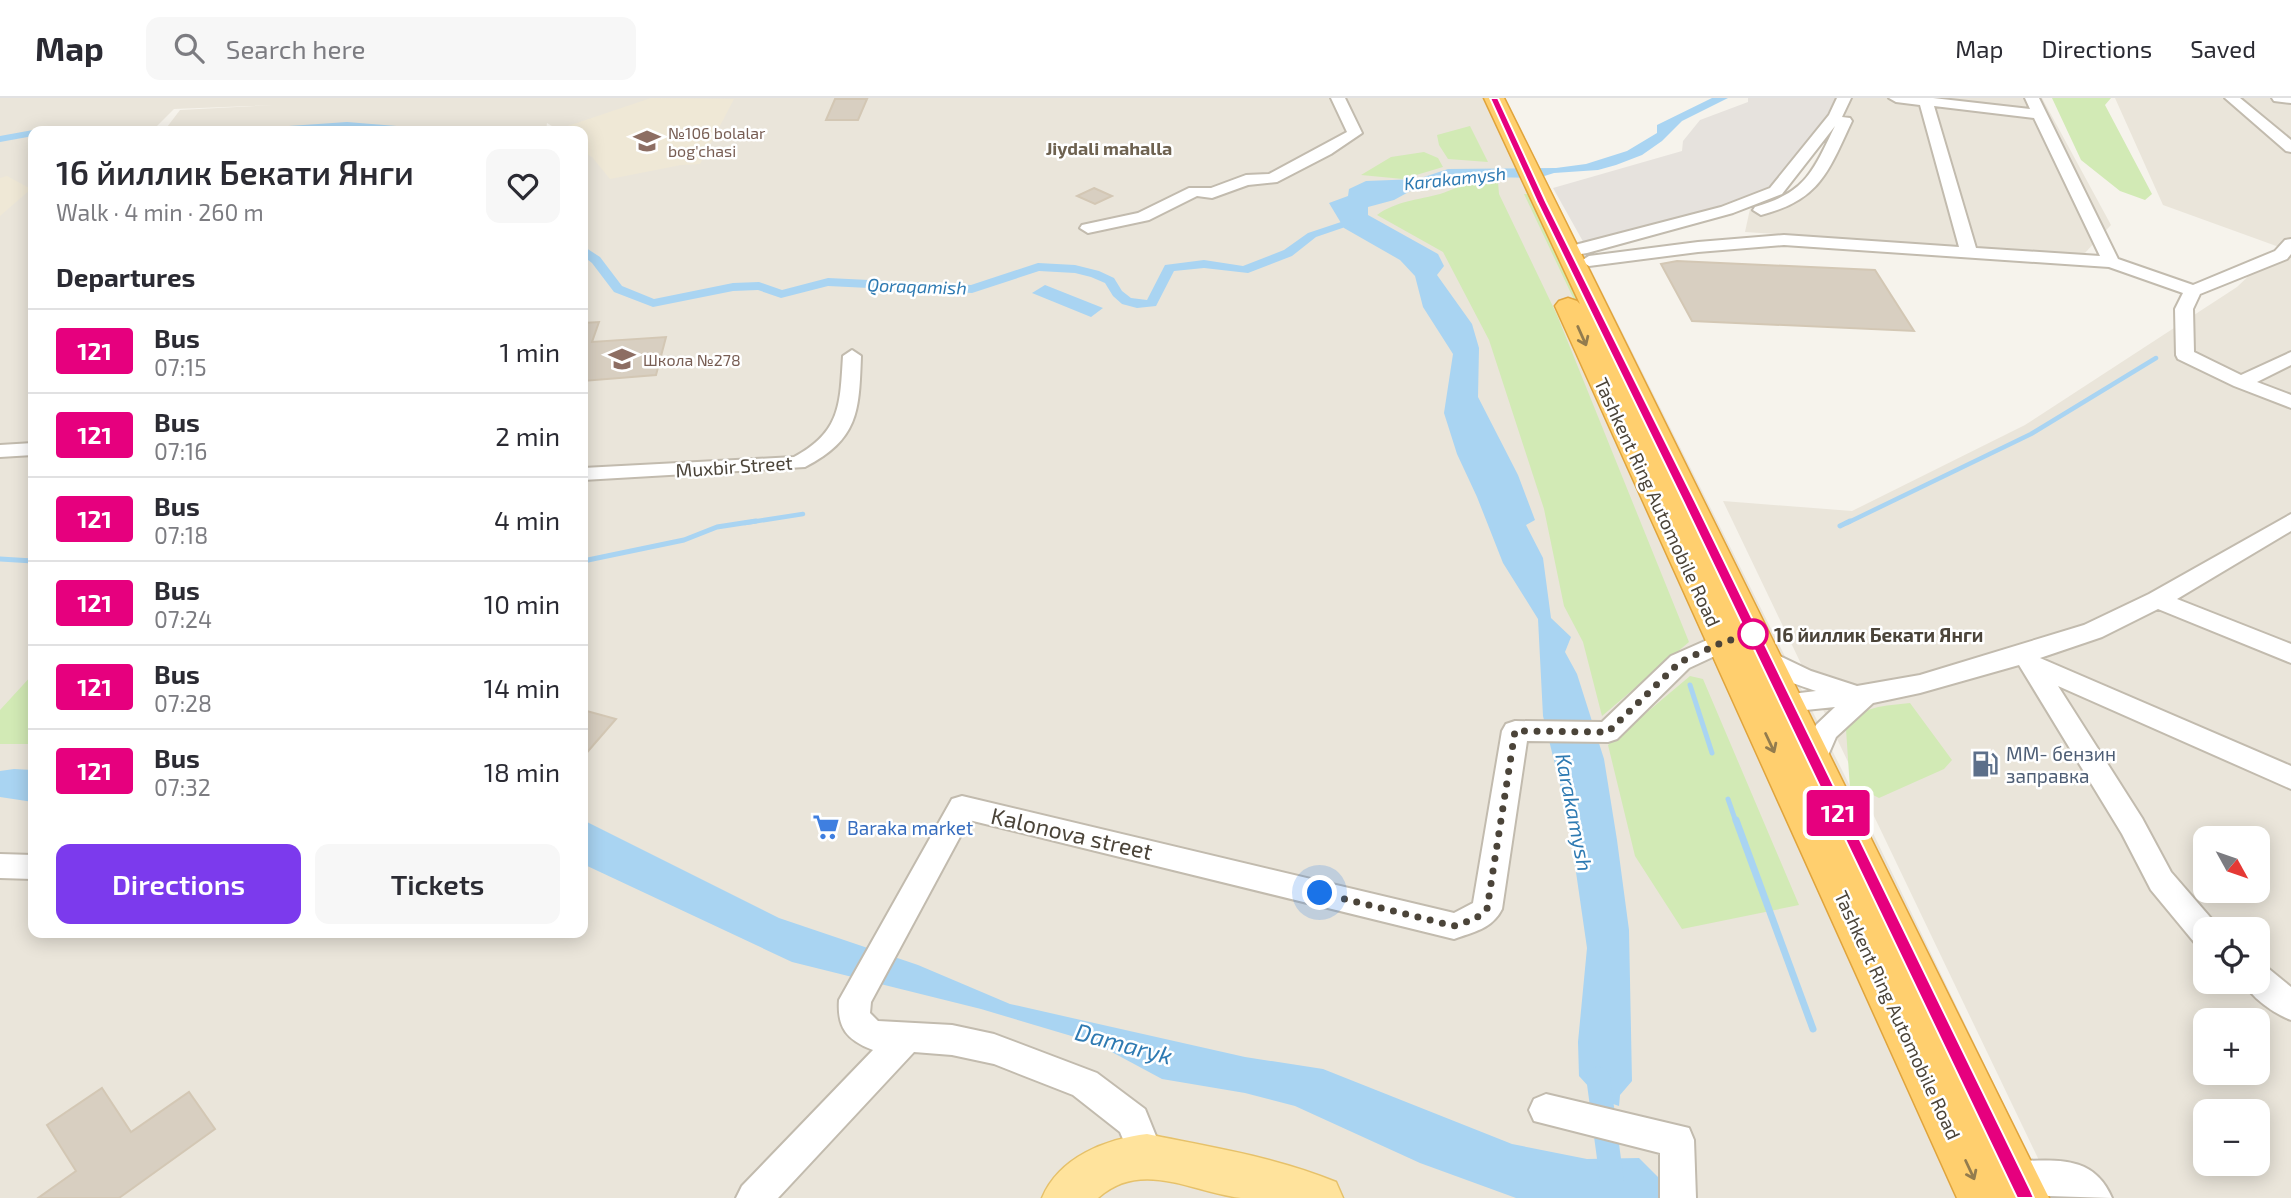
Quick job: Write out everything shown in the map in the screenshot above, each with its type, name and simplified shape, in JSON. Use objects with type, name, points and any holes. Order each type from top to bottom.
[{"type":"highway","name":"Tashkent Ring Automobile Road","points":[[1472,98],[1517,172],[1578,257],[1723,642],[1814,760],[2019,1188]]},
{"type":"highway","name":"Tashkent Ring Automobile Road","points":[[1494,98],[1517,172],[1652,456],[1765,658],[1769,703],[1983,1198]]},
{"type":"main road","points":[[1065,1198],[1095,1171],[1122,1159],[1147,1156],[1243,1176],[1320,1198]]},
{"type":"street","points":[[1088,228],[1143,217],[1195,191],[1212,193],[1247,180],[1267,181],[1326,151],[1355,133],[1338,98]]},
{"type":"street","points":[[1578,257],[1727,210],[1776,191],[1836,116],[1844,98]]},
{"type":"street","points":[[1703,226],[1793,198],[1814,178],[1827,159],[1855,98]]},
{"type":"street","points":[[1896,98],[2036,106],[2111,262]]},
{"type":"street","points":[[2232,98],[2291,148]]},
{"type":"street","points":[[2279,98],[2291,99]]},
{"type":"street","points":[[1925,100],[1969,251]]},
{"type":"street","points":[[1578,257],[1784,240],[2111,262],[2193,291]]},
{"type":"street","points":[[2288,252],[2193,291],[2184,309],[2185,355],[2291,402]]},
{"type":"street","name":"Muxbir Street","points":[[588,474],[799,463],[815,456],[846,417],[852,356]]},
{"type":"street","points":[[2241,382],[2291,358]]},
{"type":"street","points":[[0,451],[28,449]]},
{"type":"street","points":[[1769,703],[1865,695],[2028,659],[2157,600],[2291,521]]},
{"type":"street","points":[[2157,600],[2291,654]]},
{"type":"street","name":"Kalonova street","points":[[1147,1156],[1133,1121],[1085,1084],[994,1049],[952,1040],[880,1038],[867,1032],[855,1017],[855,1000],[962,807],[1454,926],[1475,919],[1487,909],[1520,731],[1608,732],[1680,662],[1723,642]]},
{"type":"street","points":[[1765,658],[1802,677],[1865,695]]},
{"type":"street","points":[[2028,659],[2291,778]]},
{"type":"street","points":[[2028,659],[2132,826],[2161,881],[2193,919]]},
{"type":"street","points":[[1814,760],[1825,732],[1865,695]]},
{"type":"street","points":[[0,866],[28,867]]},
{"type":"street","points":[[2270,989],[2291,1006]]},
{"type":"street","points":[[754,1198],[905,1039]]},
{"type":"street","points":[[1546,1110],[1677,1140],[1678,1198]]},
{"type":"street","points":[[2019,1188],[2074,1180],[2094,1198]]},
{"type":"shaded area","points":[[0,98],[1505,98],[1858,802],[2049,1198],[0,1198]]},
{"type":"shaded area","name":"№106 bolalar bog'chasi","points":[[651,98],[734,99],[700,164],[681,165],[610,179],[588,155],[588,126],[568,126]]},
{"type":"shaded area","points":[[1748,98],[1848,98],[1839,116],[1771,185],[1750,200],[1585,245],[1553,188],[1682,151],[1683,141],[1700,120],[1748,102]]},
{"type":"shaded area","points":[[1853,98],[2042,98],[2111,225],[2084,254],[1745,232],[1750,209],[1797,190]]},
{"type":"shaded area","points":[[2115,98],[2291,98],[2291,1198],[2057,1198],[1723,501],[1852,511],[2025,425],[2237,287],[2279,247],[2163,205]]},
{"type":"shaded area","points":[[7,176],[28,187],[28,192],[0,216],[0,178]]},
{"type":"green space","points":[[2052,98],[2111,98],[2105,105],[2152,194],[2145,200],[2120,191],[2081,160]]},
{"type":"green space","points":[[1470,126],[1488,162],[1448,159],[1439,145],[1437,135]]},
{"type":"green space","points":[[1424,152],[1438,158],[1443,167],[1403,179],[1361,175],[1391,157]]},
{"type":"green space","points":[[1476,181],[1498,182],[1499,194],[1557,315],[1689,642],[1602,716],[1583,642],[1564,606],[1544,509],[1489,340],[1443,252],[1377,215],[1399,204],[1440,194]]},
{"type":"green space","points":[[1524,194],[1532,194],[1640,439]]},
{"type":"green space","points":[[1690,676],[1703,679],[1799,905],[1682,929],[1635,856],[1608,745]]},
{"type":"green space","points":[[28,679],[28,744],[0,744],[0,710]]},
{"type":"green space","points":[[1910,703],[1952,760],[1944,769],[1879,798],[1859,788],[1850,789],[1846,729],[1851,721],[1874,708]]},
{"type":"water","points":[[1712,98],[1728,98],[1682,121],[1662,141],[1642,155],[1616,165],[1598,170],[1554,173],[1538,178],[1485,177],[1425,183],[1394,200],[1368,207],[1368,215],[1438,254],[1444,266],[1437,275],[1472,324],[1479,348],[1478,397],[1518,475],[1535,520],[1526,525],[1543,558],[1551,618],[1571,637],[1565,652],[1577,674],[1604,759],[1629,930],[1632,1081],[1620,1095],[1619,1106],[1590,1096],[1589,1087],[1579,1076],[1578,1042],[1587,948],[1568,817],[1543,716],[1538,619],[1503,563],[1457,454],[1444,413],[1453,354],[1423,307],[1415,276],[1400,260],[1344,228],[1329,203],[1348,196],[1349,189],[1366,181],[1418,179],[1448,169],[1556,168],[1586,164],[1627,151],[1657,133],[1657,125]]},
{"type":"water","points":[[1045,285],[1103,308],[1091,317],[1032,293]]},
{"type":"water","points":[[28,770],[28,801],[0,797],[0,771]]},
{"type":"water","name":"Damaryk","points":[[588,822],[779,918],[918,965],[1010,1004],[1245,1057],[1323,1069],[1512,1144],[1587,1159],[1639,1158],[1658,1177],[1658,1198],[1516,1198],[1420,1163],[1295,1106],[1245,1093],[1162,1079],[1095,1043],[981,1009],[792,962],[588,866]]},
{"type":"building","points":[[835,99],[867,99],[858,120],[826,120]]},
{"type":"building","points":[[1094,188],[1112,196],[1095,204],[1077,196]]},
{"type":"building","points":[[1677,261],[1875,270],[1914,331],[1692,321],[1661,264]]},
{"type":"building","name":"Школа №278","points":[[599,322],[592,342],[666,337],[656,375],[588,381],[588,323]]},
{"type":"building","points":[[588,711],[616,719],[588,751]]},
{"type":"building","points":[[102,1088],[131,1132],[189,1092],[215,1129],[119,1198],[38,1198],[76,1171],[47,1125]]},
{"type":"waterway","name":"Qoraqamish","points":[[332,126],[359,126]]},
{"type":"waterway","name":"Qoraqamish","points":[[0,139],[28,134]]},
{"type":"waterway","name":"Qoraqamish","points":[[588,254],[618,289],[653,303],[733,287],[759,286],[781,294],[828,282],[972,289],[1038,267],[1075,269],[1095,274],[1110,281],[1121,298],[1131,303],[1144,304],[1152,303],[1169,268],[1204,264],[1244,270],[1288,253],[1312,235],[1350,222]]},
{"type":"waterway","points":[[1847,523],[2031,434],[2156,358]]},
{"type":"waterway","points":[[745,523],[803,514]]},
{"type":"waterway","points":[[588,560],[684,540],[717,527],[756,521]]},
{"type":"waterway","points":[[1840,526],[1850,521]]},
{"type":"waterway","points":[[0,559],[28,561]]},
{"type":"waterway","points":[[1690,685],[1712,753]]},
{"type":"waterway","points":[[1728,799],[1736,822]]},
{"type":"waterway","points":[[1736,820],[1813,1029]]},
{"type":"waterway","name":"Karakamysh","points":[[1598,1077],[1612,1181]]},
{"type":"bus line","name":"121","points":[[1494,98],[2024,1198]]},
{"type":"place","name":"№106 bolalar bog'chasi","points":[[647,141]]},
{"type":"place","name":"Школа №278","points":[[622,359]]},
{"type":"place","name":"16 йиллик Бекати Янги","points":[[1753,634]]},
{"type":"place","name":"ММ- бензин заправка","points":[[1985,764]]},
{"type":"place","name":"Baraka market","points":[[826,827]]},
{"type":"district","name":"Jiydali mahalla","points":[[1109,148]]},
{"type":"route","points":[[1320,893],[1454,926],[1475,919],[1487,909],[1515,731],[1608,732],[1680,662],[1723,642],[1753,634]]}]
